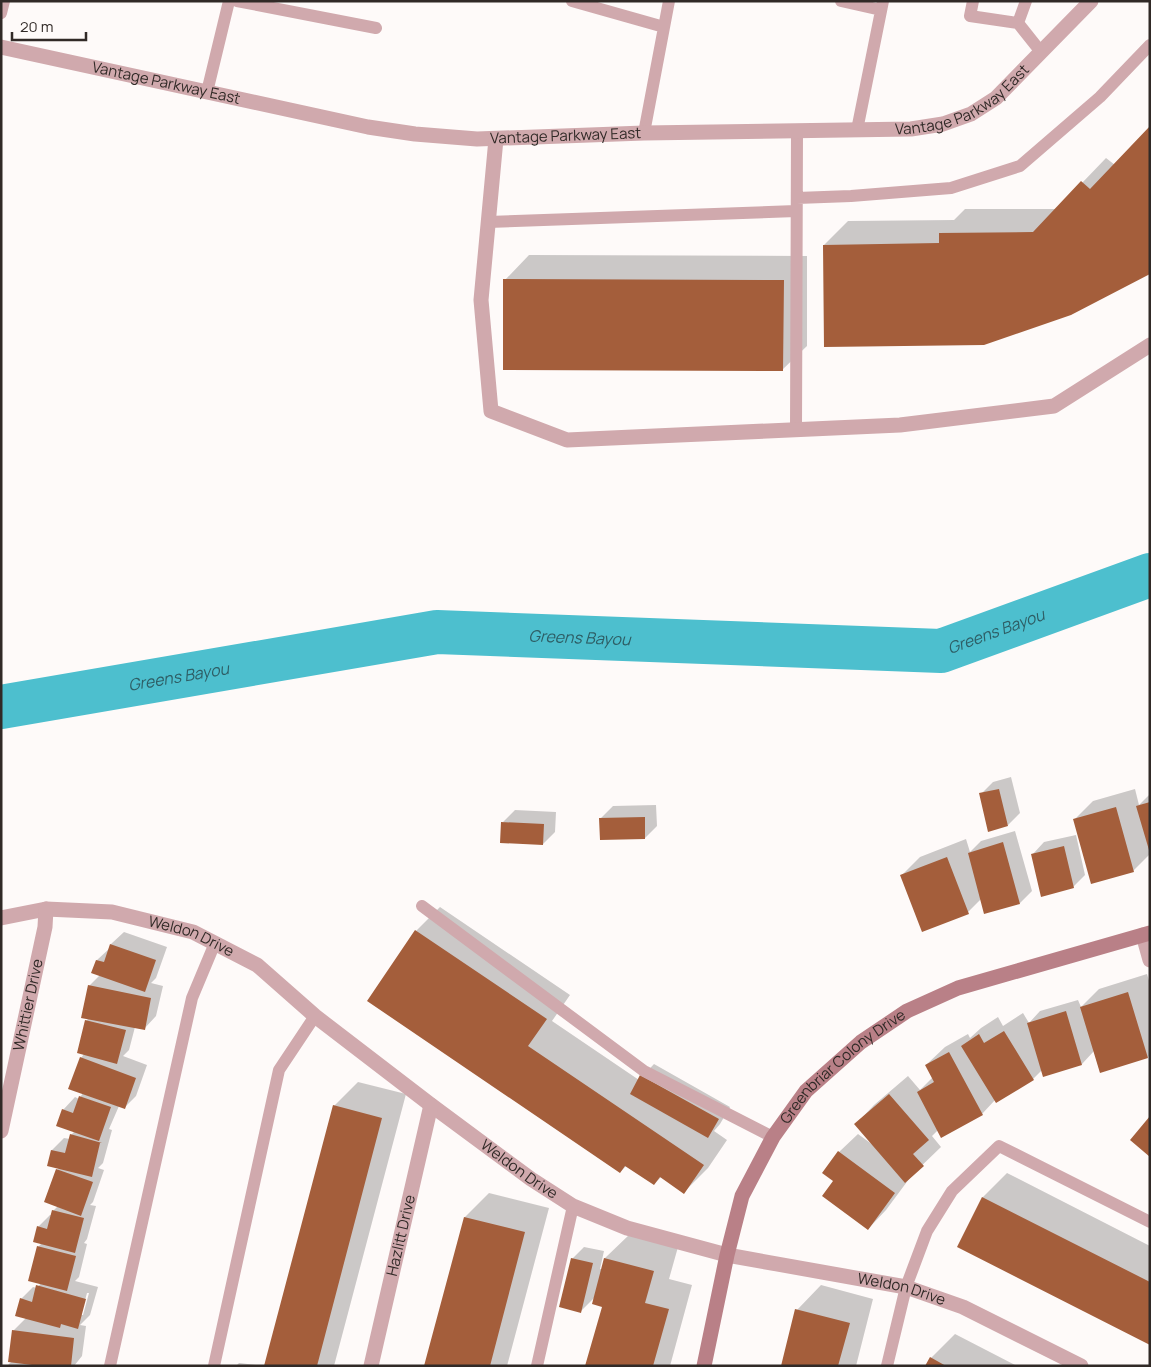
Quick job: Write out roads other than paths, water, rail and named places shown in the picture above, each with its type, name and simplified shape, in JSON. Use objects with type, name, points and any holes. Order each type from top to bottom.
[{"type":"street","name":"Vantage Parkway East","points":[[1,47],[368,127],[415,134],[496,138],[644,133],[911,129],[944,124],[971,114],[996,98],[1091,1]]},
{"type":"street","points":[[496,138],[481,300],[491,411],[567,440],[900,425],[1054,406],[1150,345]]},
{"type":"street","name":"Weldon Drive","points":[[1,918],[46,909],[112,912],[193,932],[257,965],[315,1016],[431,1105],[531,1179],[573,1206],[627,1228],[727,1255],[906,1287],[962,1307],[1081,1366]]},
{"type":"street","name":"Whittier Drive","points":[[1,1132],[45,927],[46,909]]},
{"type":"street","points":[[1146,934],[1150,960]]},
{"type":"street","name":"Greenbriar Colony Drive","points":[[704,1366],[727,1255],[742,1196],[772,1137],[806,1091],[861,1042],[907,1011],[958,988],[1146,934]]},
{"type":"street","name":"Hazlitt Drive","points":[[371,1366],[431,1105]]},
{"type":"lane","points":[[1,13],[4,1]]},
{"type":"lane","points":[[207,92],[229,1]]},
{"type":"lane","points":[[237,1],[376,28]]},
{"type":"lane","points":[[572,1],[664,26]]},
{"type":"lane","points":[[644,133],[669,1]]},
{"type":"lane","points":[[841,1],[882,6],[857,130]]},
{"type":"lane","points":[[973,1],[970,16],[1018,23],[1041,52]]},
{"type":"lane","points":[[1018,23],[1026,1]]},
{"type":"lane","points":[[488,222],[797,204],[851,196],[950,188],[1020,166],[1100,97],[1150,45]]},
{"type":"lane","points":[[796,132],[796,430]]},
{"type":"lane","points":[[422,906],[644,1071],[772,1137]]},
{"type":"lane","points":[[110,1366],[192,998],[215,943]]},
{"type":"lane","points":[[214,1366],[279,1070],[315,1016]]},
{"type":"lane","points":[[887,1366],[906,1287],[927,1231],[952,1191],[1000,1146],[1150,1222]]},
{"type":"lane","points":[[537,1366],[573,1206]]},
{"type":"waterway","name":"Greens Bayou","points":[[1,707],[437,632],[941,651],[1150,575]]}]
